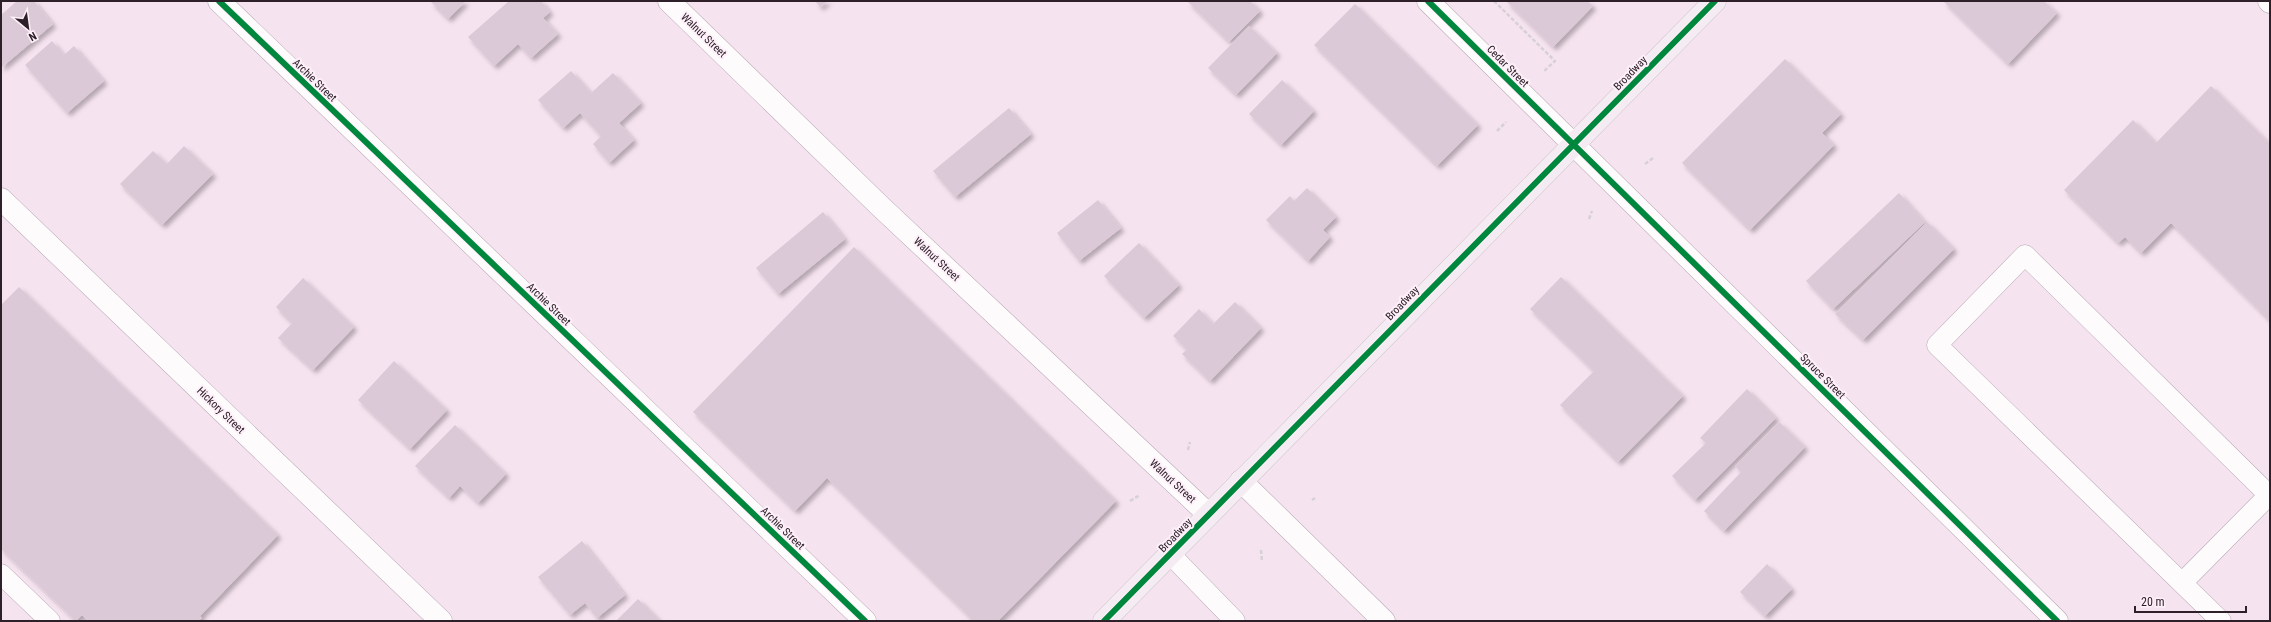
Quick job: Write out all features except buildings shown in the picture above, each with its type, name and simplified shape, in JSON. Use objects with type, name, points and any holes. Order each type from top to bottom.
[{"type":"main road","name":"Broadway","points":[[1104,621],[1479,238],[1574,145],[1714,1]]},
{"type":"street","name":"Archie Street","points":[[219,1],[866,621]]},
{"type":"street","name":"Walnut Street","points":[[669,1],[881,207],[1208,514]]},
{"type":"street","name":"Cedar Street","points":[[1428,1],[1574,145]]},
{"type":"street","name":"Spruce Street","points":[[1574,145],[2056,621]]},
{"type":"street","name":"Hickory Street","points":[[1,199],[441,621]]},
{"type":"street","points":[[1242,481],[1382,620]]},
{"type":"lane","points":[[2182,583],[2270,495],[2025,255],[1937,345],[2182,583],[2216,619]]},
{"type":"lane","points":[[1170,554],[1228,618]]},
{"type":"lane","points":[[1,574],[40,618]]},
{"type":"path","points":[[1494,1],[1555,62],[1542,73]]},
{"type":"path","points":[[1497,131],[1506,121]]},
{"type":"path","points":[[1645,164],[1653,158]]},
{"type":"path","points":[[1589,219],[1592,211]]},
{"type":"path","points":[[1188,450],[1190,442]]},
{"type":"path","points":[[1130,501],[1140,495]]},
{"type":"path","points":[[1261,550],[1262,562]]},
{"type":"cycle path","points":[[219,1],[865,621]]},
{"type":"cycle path","points":[[1428,1],[2057,621]]},
{"type":"cycle path","points":[[1104,621],[1715,1]]}]
